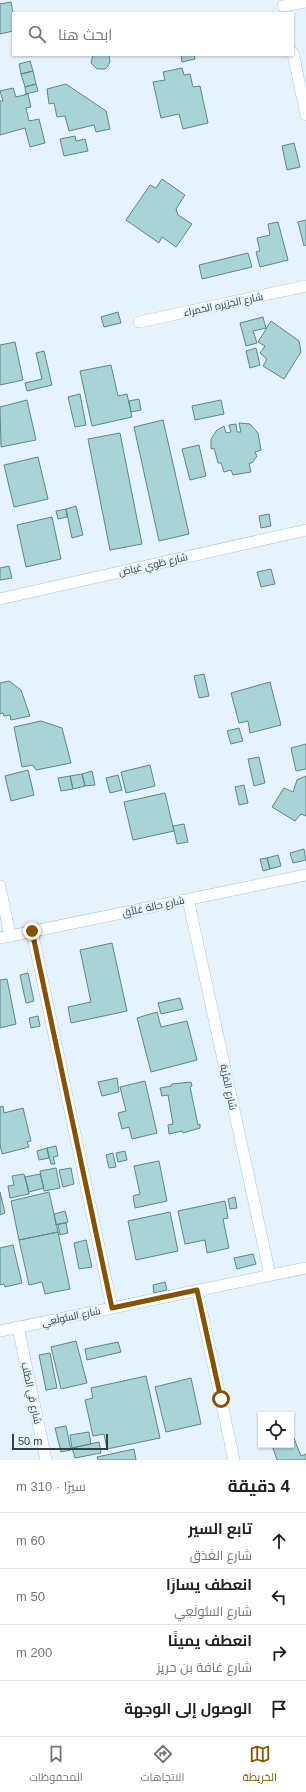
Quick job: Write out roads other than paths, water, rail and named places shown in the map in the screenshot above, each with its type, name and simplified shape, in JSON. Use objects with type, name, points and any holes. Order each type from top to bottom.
[{"type":"street","points":[[283,6],[306,2]]},
{"type":"street","points":[[294,56],[306,115]]},
{"type":"street","name":"شارع الجَزيره الحَمراء","points":[[139,322],[306,286]]},
{"type":"street","name":"شارع طَوِي غياض","points":[[0,599],[306,530]]},
{"type":"street","name":"شارع حالة عَلاَّق","points":[[5,937],[306,875]]},
{"type":"street","points":[[0,886],[5,937]]},
{"type":"street","name":"شارع المَرِّية","points":[[188,899],[270,1275]]},
{"type":"street","points":[[32,931],[112,1308]]},
{"type":"street","name":"شارع السُّولَعِي","points":[[0,1331],[306,1268]]},
{"type":"street","points":[[197,1290],[234,1460]]},
{"type":"street","name":"شارع في الصُّلب","points":[[18,1327],[46,1460]]}]
